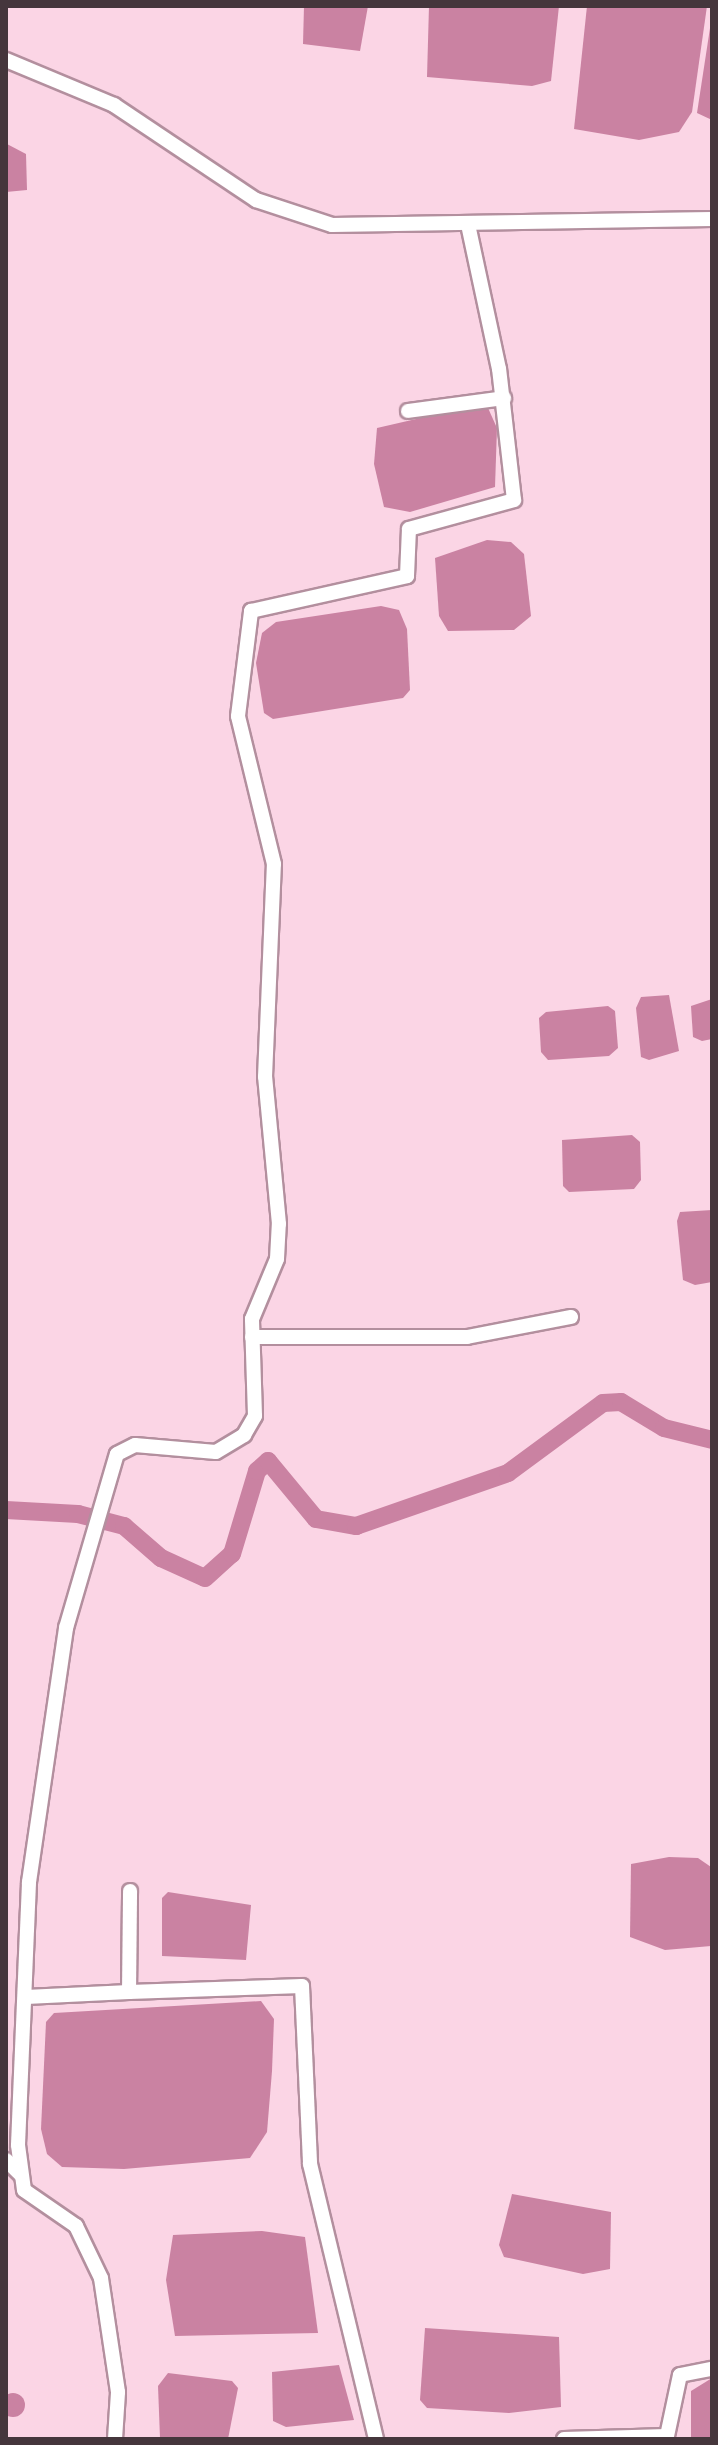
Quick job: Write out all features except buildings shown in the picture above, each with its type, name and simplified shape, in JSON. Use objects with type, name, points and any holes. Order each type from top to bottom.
[{"type":"street","points":[[6,60],[114,105],[198,168],[305,219],[378,229],[712,219]]},
{"type":"street","points":[[20,2174],[29,1882],[66,1628],[100,1508],[117,1454],[135,1445],[216,1452],[244,1435],[255,1416],[252,1319],[277,1259],[279,1224],[265,1077],[274,864],[238,716],[251,611],[407,576],[409,529],[514,500],[504,398],[468,225]]},
{"type":"street","points":[[408,411],[504,398]]},
{"type":"street","points":[[252,1337],[467,1337],[571,1317]]},
{"type":"street","points":[[129,1992],[130,1891]]},
{"type":"street","points":[[26,1997],[302,1986],[310,2164],[376,2439]]},
{"type":"street","points":[[6,2160],[20,2174],[31,2199],[76,2226],[101,2278],[118,2392],[115,2439]]},
{"type":"street","points":[[564,2439],[668,2438],[680,2375],[712,2369]]},
{"type":"shaded area","points":[[304,6],[368,6],[360,51],[303,44]]},
{"type":"shaded area","points":[[429,6],[559,6],[551,81],[532,86],[427,77]]},
{"type":"shaded area","points":[[587,6],[707,6],[692,112],[679,132],[639,140],[574,129]]},
{"type":"shaded area","points":[[712,15],[712,120],[697,113]]},
{"type":"shaded area","points":[[7,144],[26,154],[27,190],[6,192]]},
{"type":"shaded area","points":[[477,405],[488,408],[497,428],[495,487],[410,512],[384,507],[374,464],[377,428]]},
{"type":"shaded area","points":[[487,540],[511,542],[524,554],[531,616],[514,630],[448,631],[439,616],[435,558]]},
{"type":"shaded area","points":[[381,606],[399,610],[407,629],[410,690],[403,698],[273,719],[264,713],[256,663],[262,633],[276,622]]},
{"type":"shaded area","points":[[669,995],[679,1051],[649,1060],[641,1057],[636,1008],[641,997]]},
{"type":"shaded area","points":[[712,999],[712,1039],[702,1041],[693,1037],[691,1006]]},
{"type":"shaded area","points":[[608,1006],[615,1011],[618,1048],[609,1056],[548,1060],[541,1052],[539,1018],[546,1012]]},
{"type":"shaded area","points":[[632,1135],[640,1142],[641,1180],[634,1189],[569,1192],[563,1186],[562,1140]]},
{"type":"shaded area","points":[[712,1210],[712,1282],[695,1285],[683,1280],[677,1221],[680,1212]]},
{"type":"shaded area","points":[[669,1857],[698,1858],[711,1867],[711,1946],[665,1950],[630,1937],[631,1864]]},
{"type":"shaded area","points":[[168,1892],[251,1905],[246,1960],[162,1956],[162,1898]]},
{"type":"shaded area","points":[[261,2001],[274,2019],[272,2071],[267,2132],[250,2158],[124,2169],[62,2167],[47,2154],[41,2129],[46,2022],[54,2013]]},
{"type":"shaded area","points":[[512,2194],[611,2212],[610,2269],[583,2274],[504,2257],[499,2245]]},
{"type":"shaded area","points":[[262,2231],[305,2237],[318,2333],[175,2336],[166,2280],[173,2235]]},
{"type":"shaded area","points":[[425,2328],[559,2337],[561,2407],[509,2413],[427,2408],[420,2400]]},
{"type":"shaded area","points":[[339,2365],[354,2420],[286,2427],[273,2421],[272,2372]]},
{"type":"shaded area","points":[[168,2373],[232,2381],[238,2388],[228,2439],[160,2438],[158,2386]]},
{"type":"shaded area","points":[[712,2378],[712,2439],[691,2439],[691,2391]]},
{"type":"shaded area","points":[[13,2393],[24,2400],[25,2405],[18,2416],[13,2417],[2,2410],[1,2405],[8,2394]]},
{"type":"waterway","points":[[6,1510],[78,1514],[124,1526],[161,1558],[205,1578],[232,1554],[257,1471],[268,1461],[316,1519],[356,1526],[508,1473],[603,1403],[621,1402],[664,1428],[712,1440]]}]
